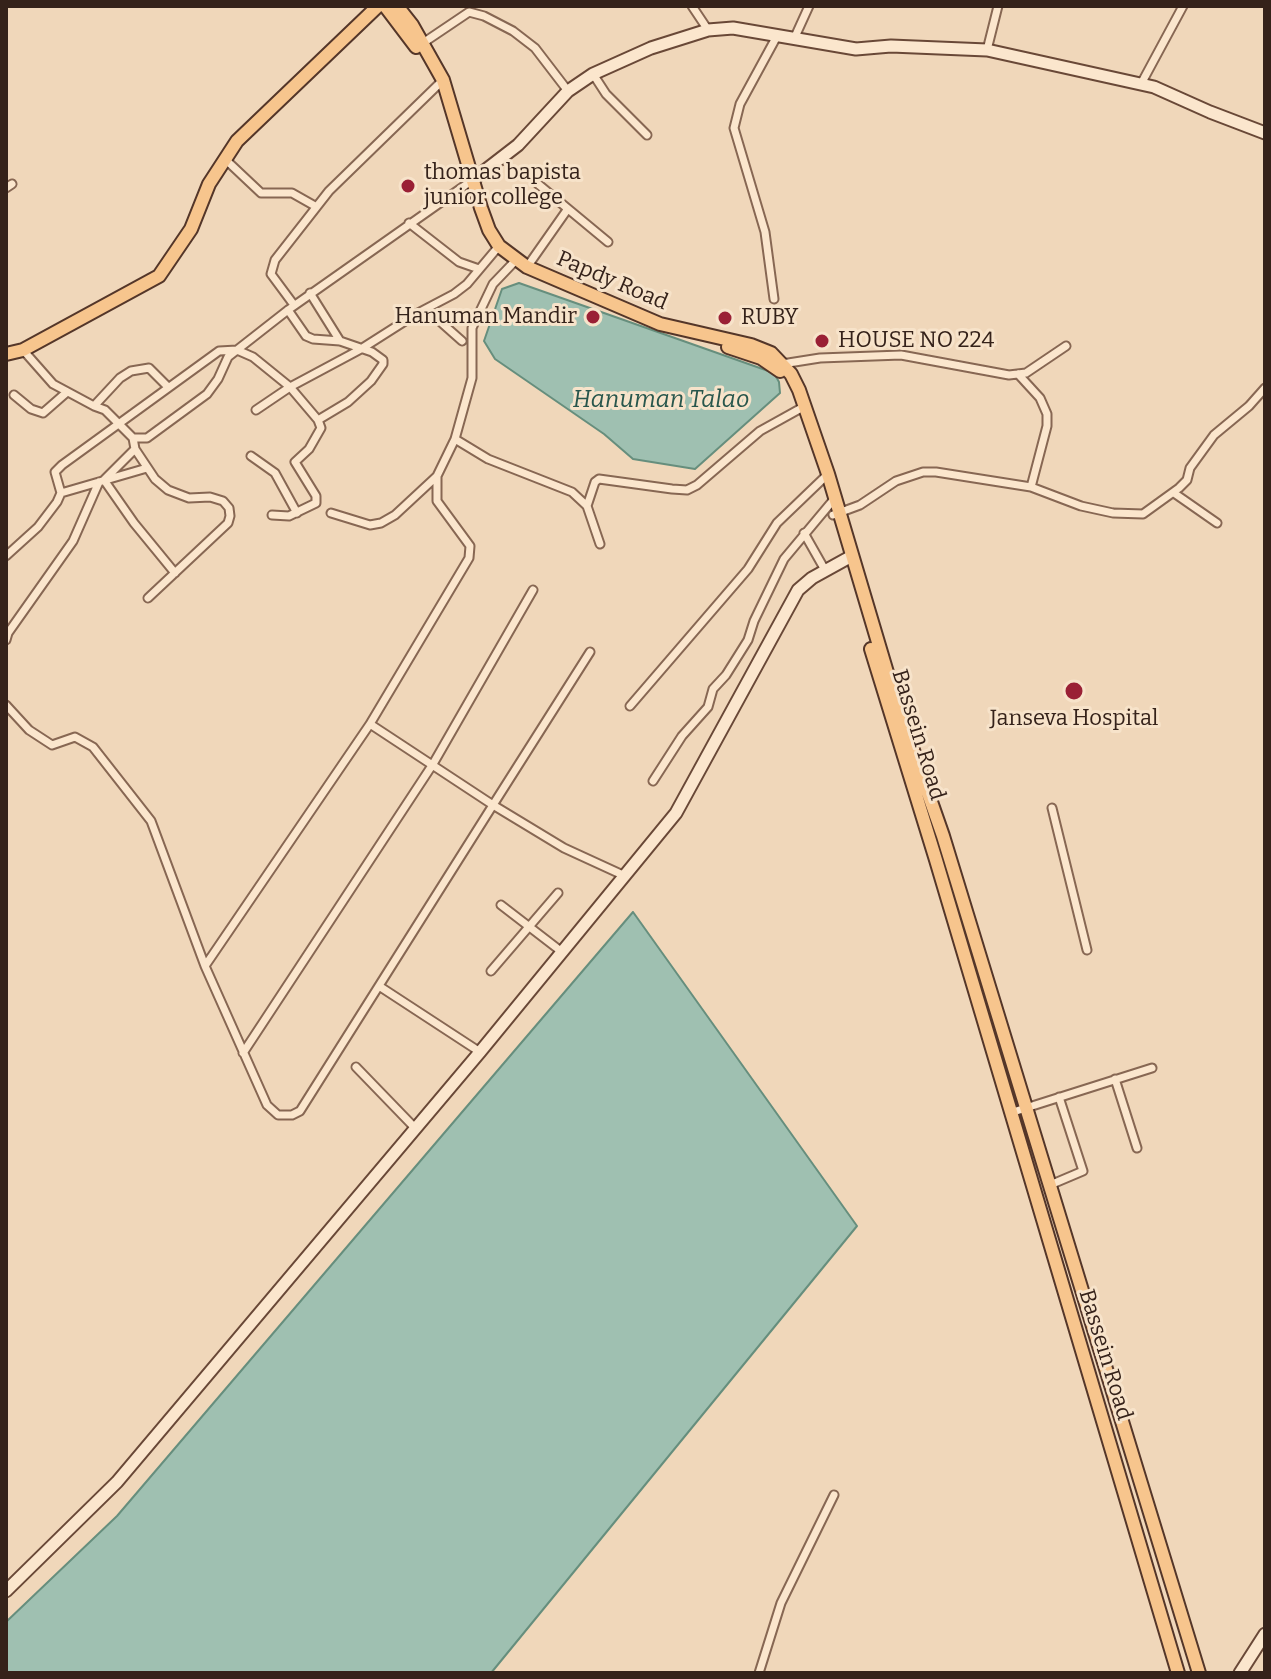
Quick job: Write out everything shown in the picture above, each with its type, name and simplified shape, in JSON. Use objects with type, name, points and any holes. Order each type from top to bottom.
[{"type":"main road","points":[[12,350],[159,276],[191,229],[209,184],[237,141],[378,6]]},
{"type":"main road","points":[[385,6],[440,83]]},
{"type":"main road","points":[[397,6],[423,43],[440,83]]},
{"type":"main road","name":"Papdy Road","points":[[440,83],[485,219],[497,248],[513,262],[660,324],[751,345],[771,353],[780,366]]},
{"type":"main road","points":[[513,262],[652,328],[730,347],[780,366]]},
{"type":"main road","name":"Bassein Road","points":[[780,366],[791,374],[826,476],[1010,1113],[1178,1673]]},
{"type":"main road","name":"Bassein Road","points":[[848,558],[943,836],[1137,1475],[1201,1672]]},
{"type":"main road","points":[[966,962],[981,957]]},
{"type":"main road","points":[[1121,1480],[1137,1475]]},
{"type":"main road","points":[[1145,1558],[1161,1552]]},
{"type":"main road","points":[[1178,1673],[1201,1672]]},
{"type":"street","points":[[692,6],[708,30]]},
{"type":"street","points":[[794,39],[809,6]]},
{"type":"street","points":[[987,50],[998,6]]},
{"type":"street","points":[[1141,84],[1183,6]]},
{"type":"street","points":[[423,43],[472,9],[535,48],[568,91]]},
{"type":"street","points":[[133,438],[147,438],[207,394],[228,357],[310,293],[518,145],[568,91],[593,74],[651,48],[708,30],[733,28],[856,49],[891,46],[987,50],[1154,87],[1265,133]]},
{"type":"street","points":[[774,299],[765,232],[734,128],[740,104],[777,36]]},
{"type":"street","points":[[593,74],[606,94],[647,135]]},
{"type":"street","points":[[318,420],[348,402],[371,381],[383,364],[379,356],[340,341],[306,336],[271,274],[271,268],[315,206],[440,83]]},
{"type":"street","points":[[226,160],[261,193],[292,193],[315,206]]},
{"type":"street","points":[[538,184],[608,242]]},
{"type":"street","points":[[527,267],[567,210]]},
{"type":"street","points":[[409,223],[449,255],[479,269]]},
{"type":"street","points":[[256,410],[467,284],[497,248]]},
{"type":"street","points":[[331,513],[370,525],[381,523],[411,502],[437,476],[455,439],[472,378],[472,328],[493,284],[513,262]]},
{"type":"street","points":[[310,293],[340,341]]},
{"type":"street","points":[[426,309],[462,341]]},
{"type":"street","points":[[780,366],[820,358],[901,355],[1009,375],[1026,373],[1066,346]]},
{"type":"street","points":[[12,350],[53,384],[105,410],[133,438],[135,449],[147,468],[168,490],[189,498],[210,497],[223,501],[229,508],[228,523],[148,598]]},
{"type":"street","points":[[61,493],[55,472],[212,355],[219,351],[237,350],[265,365],[290,387],[318,420],[321,428],[309,449],[295,462],[316,496],[316,503],[289,516],[272,515]]},
{"type":"street","points":[[94,406],[131,371],[149,368],[168,387]]},
{"type":"street","points":[[1018,374],[1040,398],[1047,414],[1047,426],[1031,487]]},
{"type":"street","points":[[653,781],[682,736],[708,707],[713,689],[726,675],[748,640],[784,559],[804,533],[834,507],[860,505],[896,481],[923,472],[936,472],[1031,487],[1081,506],[1113,513],[1143,514],[1187,480],[1190,468],[1214,435],[1265,388]]},
{"type":"street","points":[[14,395],[31,409],[43,413],[67,392]]},
{"type":"street","points":[[587,506],[595,482],[599,479],[687,490],[760,431],[803,407]]},
{"type":"street","points":[[455,439],[488,459],[572,492],[587,506],[600,544]]},
{"type":"street","points":[[6,640],[13,625],[73,541],[102,481],[135,449]]},
{"type":"street","points":[[251,456],[275,473],[297,513]]},
{"type":"street","points":[[6,556],[38,527],[61,493],[147,468]]},
{"type":"street","points":[[205,966],[370,724],[469,558],[470,546],[437,501],[437,476]]},
{"type":"street","points":[[630,706],[748,569],[777,523],[826,476]]},
{"type":"street","points":[[102,481],[175,573]]},
{"type":"street","points":[[1174,493],[1217,523]]},
{"type":"street","points":[[804,533],[825,570]]},
{"type":"street","points":[[6,1591],[117,1482],[625,876],[676,813],[798,590],[848,558]]},
{"type":"street","points":[[243,1053],[433,764],[533,590]]},
{"type":"street","points":[[6,705],[29,730],[52,745],[75,737],[93,747],[151,821],[205,966],[267,1105],[278,1115],[292,1115],[300,1111],[590,652]]},
{"type":"street","points":[[370,724],[564,848],[625,876]]},
{"type":"street","points":[[1052,808],[1087,950]]},
{"type":"street","points":[[491,971],[558,893]]},
{"type":"street","points":[[501,905],[562,952]]},
{"type":"street","points":[[379,986],[480,1052]]},
{"type":"street","points":[[356,1067],[415,1128]]},
{"type":"street","points":[[1010,1113],[1152,1068]]},
{"type":"street","points":[[1115,1079],[1137,1148]]},
{"type":"street","points":[[1050,1185],[1083,1171],[1059,1097]]},
{"type":"street","points":[[759,1673],[781,1603],[834,1495]]},
{"type":"street","points":[[1240,1673],[1265,1634]]},
{"type":"water","name":"Hanuman Talao","points":[[519,283],[774,373],[780,393],[695,469],[633,459],[604,434],[495,359],[484,341],[502,289]]},
{"type":"water","points":[[633,912],[857,1226],[491,1673],[6,1673],[6,1622],[117,1516]]},
{"type":"place","name":"thomas bapista junior college","points":[[408,186]]},
{"type":"place","name":"Hanuman Mandir","points":[[593,317]]},
{"type":"place","name":"RUBY","points":[[725,318]]},
{"type":"place","name":"HOUSE NO 224","points":[[822,341]]},
{"type":"place","name":"Janseva Hospital","points":[[1074,691]]}]
